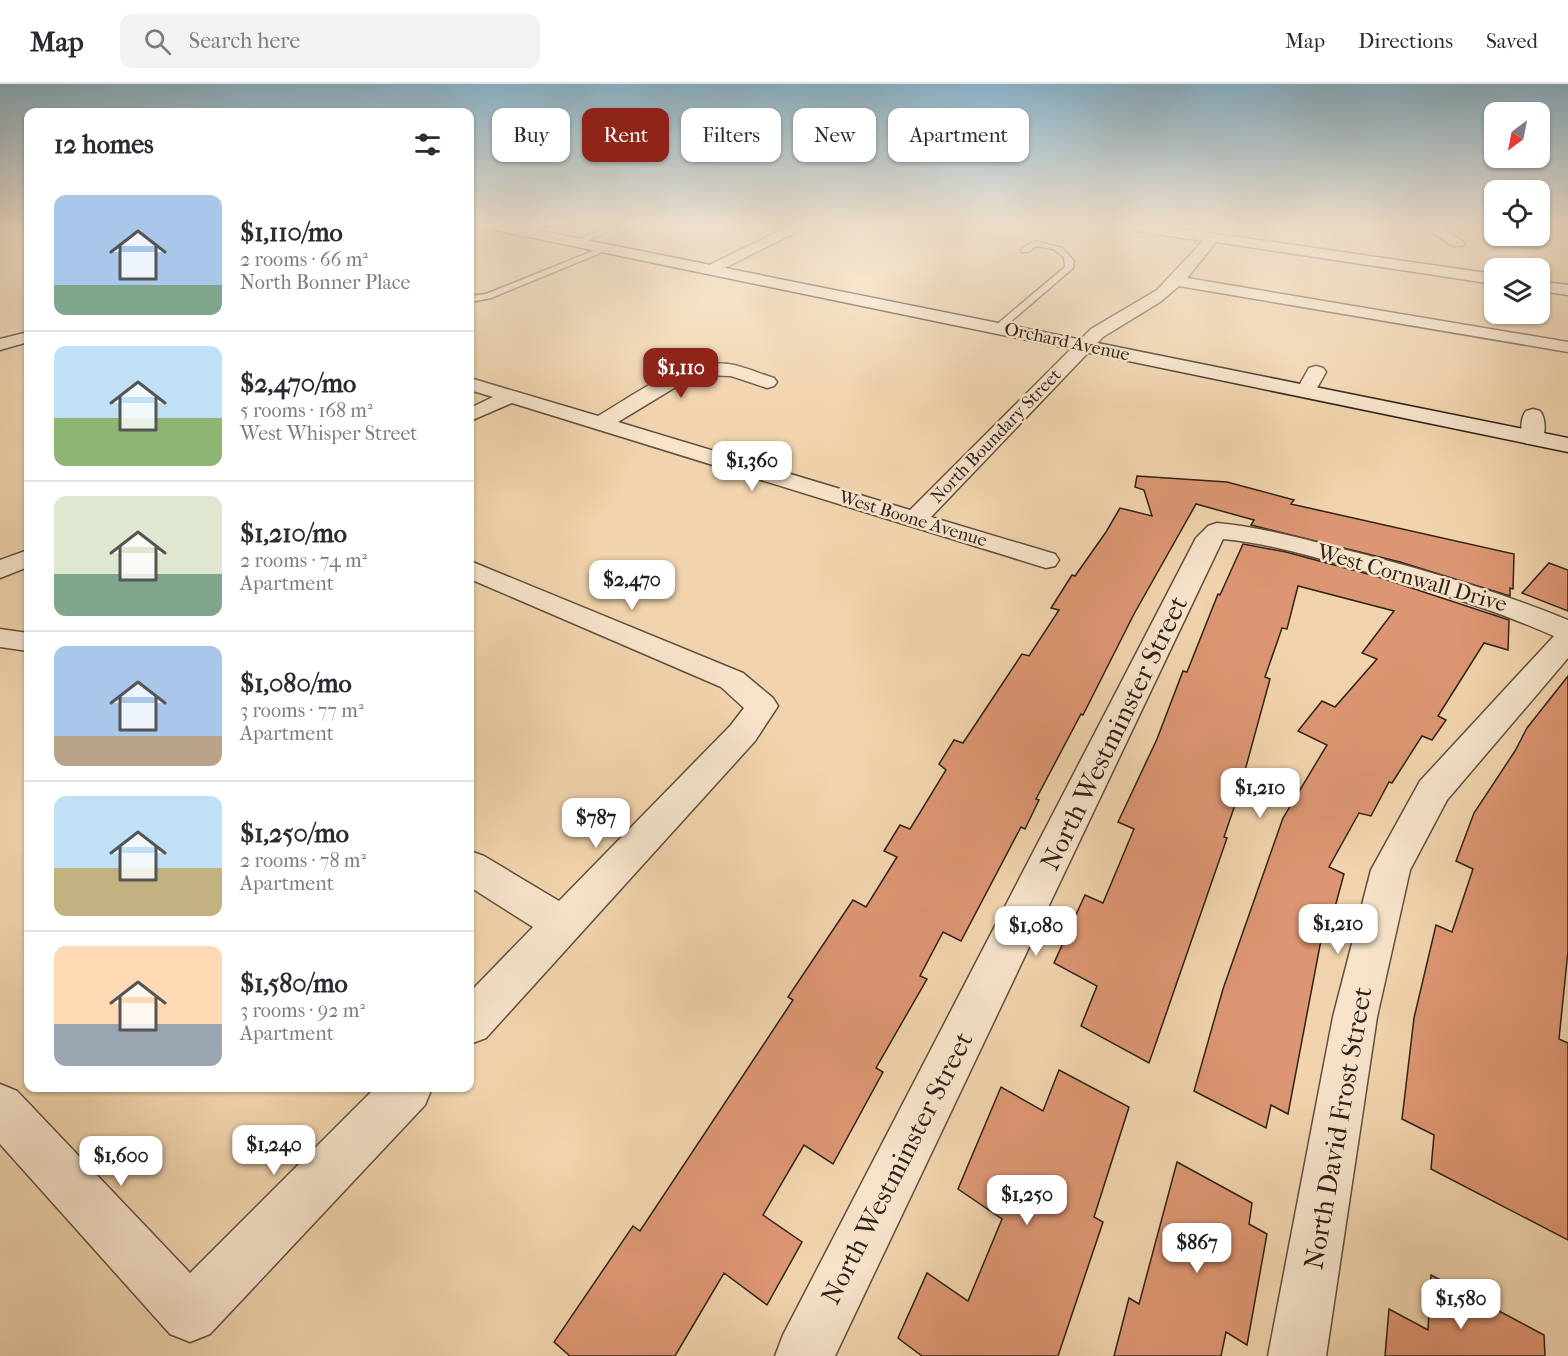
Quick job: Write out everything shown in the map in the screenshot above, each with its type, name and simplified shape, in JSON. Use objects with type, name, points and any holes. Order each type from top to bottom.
[{"type":"street","name":"Orchard Avenue","points":[[786,285],[1568,445]]},
{"type":"street","name":"North Boundary Street","points":[[914,520],[1112,320],[1155,298],[1170,285]]},
{"type":"street","points":[[1201,285],[1568,348]]},
{"type":"street","points":[[1550,288],[1568,290]]},
{"type":"street","points":[[0,345],[24,338]]},
{"type":"street","points":[[599,425],[677,378],[697,370],[734,371],[766,382]]},
{"type":"street","points":[[1306,392],[1316,372]]},
{"type":"street","name":"West Boone Avenue","points":[[474,385],[1046,560]]},
{"type":"street","points":[[474,413],[510,397]]},
{"type":"street","points":[[1533,415],[1533,438]]},
{"type":"street","name":"North Westminster Street","points":[[804,1356],[1209,538],[1217,531],[1253,534]]},
{"type":"street","name":"West Cornwall Drive","points":[[1253,534],[1441,585],[1518,609],[1568,631]]},
{"type":"street","points":[[0,570],[24,560]]},
{"type":"street","points":[[474,571],[732,680],[762,706],[743,733],[474,1019]]},
{"type":"street","points":[[0,638],[24,641]]},
{"type":"street","name":"North David Frost Street","points":[[1298,1356],[1355,1017],[1391,870],[1433,791],[1568,639]]},
{"type":"street","points":[[474,869],[564,925]]},
{"type":"street","points":[[0,1108],[190,1314],[404,1092]]},
{"type":"lane","points":[[474,298],[488,296],[515,285]]},
{"type":"lane","points":[[998,328],[1048,285]]},
{"type":"building","points":[[1137,476],[1227,482],[1294,500],[1291,504],[1514,554],[1513,589],[1510,588],[1510,596],[1400,562],[1251,525],[1254,520],[1196,504],[1134,614],[1083,715],[1081,714],[1036,799],[1039,800],[1025,829],[1021,827],[961,941],[943,932],[920,976],[927,979],[876,1068],[883,1072],[833,1164],[804,1145],[763,1215],[802,1242],[767,1305],[724,1273],[675,1356],[570,1356],[554,1342],[633,1226],[640,1231],[793,1000],[788,997],[853,900],[866,907],[897,857],[884,851],[900,825],[910,829],[946,770],[939,764],[954,740],[963,743],[1022,654],[1029,656],[1059,610],[1051,608],[1072,575],[1075,576],[1106,532],[1120,508],[1152,516],[1144,490],[1135,487]]},
{"type":"building","points":[[1243,544],[1286,552],[1375,576],[1509,620],[1508,650],[1484,643],[1438,716],[1446,720],[1432,740],[1422,736],[1392,783],[1389,782],[1371,816],[1359,813],[1329,867],[1344,874],[1331,922],[1325,919],[1288,1114],[1271,1105],[1266,1128],[1194,1091],[1223,989],[1283,818],[1327,745],[1298,731],[1322,701],[1335,707],[1377,659],[1362,653],[1394,611],[1298,586],[1287,629],[1282,628],[1265,677],[1270,679],[1238,796],[1224,837],[1227,838],[1149,1063],[1081,1026],[1097,986],[1054,963],[1085,895],[1103,903],[1134,829],[1118,822],[1157,739],[1183,671],[1187,672],[1218,594],[1220,595]]},
{"type":"building","points":[[1549,563],[1568,570],[1568,611],[1522,593]]},
{"type":"building","points":[[1568,676],[1568,951],[1559,1039],[1568,1043],[1568,1240],[1431,1169],[1434,1135],[1402,1119],[1414,1018],[1436,925],[1452,932],[1473,869],[1456,861],[1474,813],[1515,751],[1527,728]]},
{"type":"building","points":[[1059,1070],[1129,1107],[1094,1217],[1103,1222],[1058,1356],[922,1356],[898,1338],[927,1273],[968,1301],[1002,1219],[958,1189],[1001,1087],[1043,1111]]},
{"type":"building","points":[[1177,1162],[1252,1203],[1249,1224],[1267,1234],[1247,1345],[1226,1332],[1221,1356],[1114,1356],[1129,1298],[1139,1304]]},
{"type":"building","points":[[1431,1275],[1544,1335],[1545,1356],[1385,1356],[1389,1309],[1428,1330]]}]
